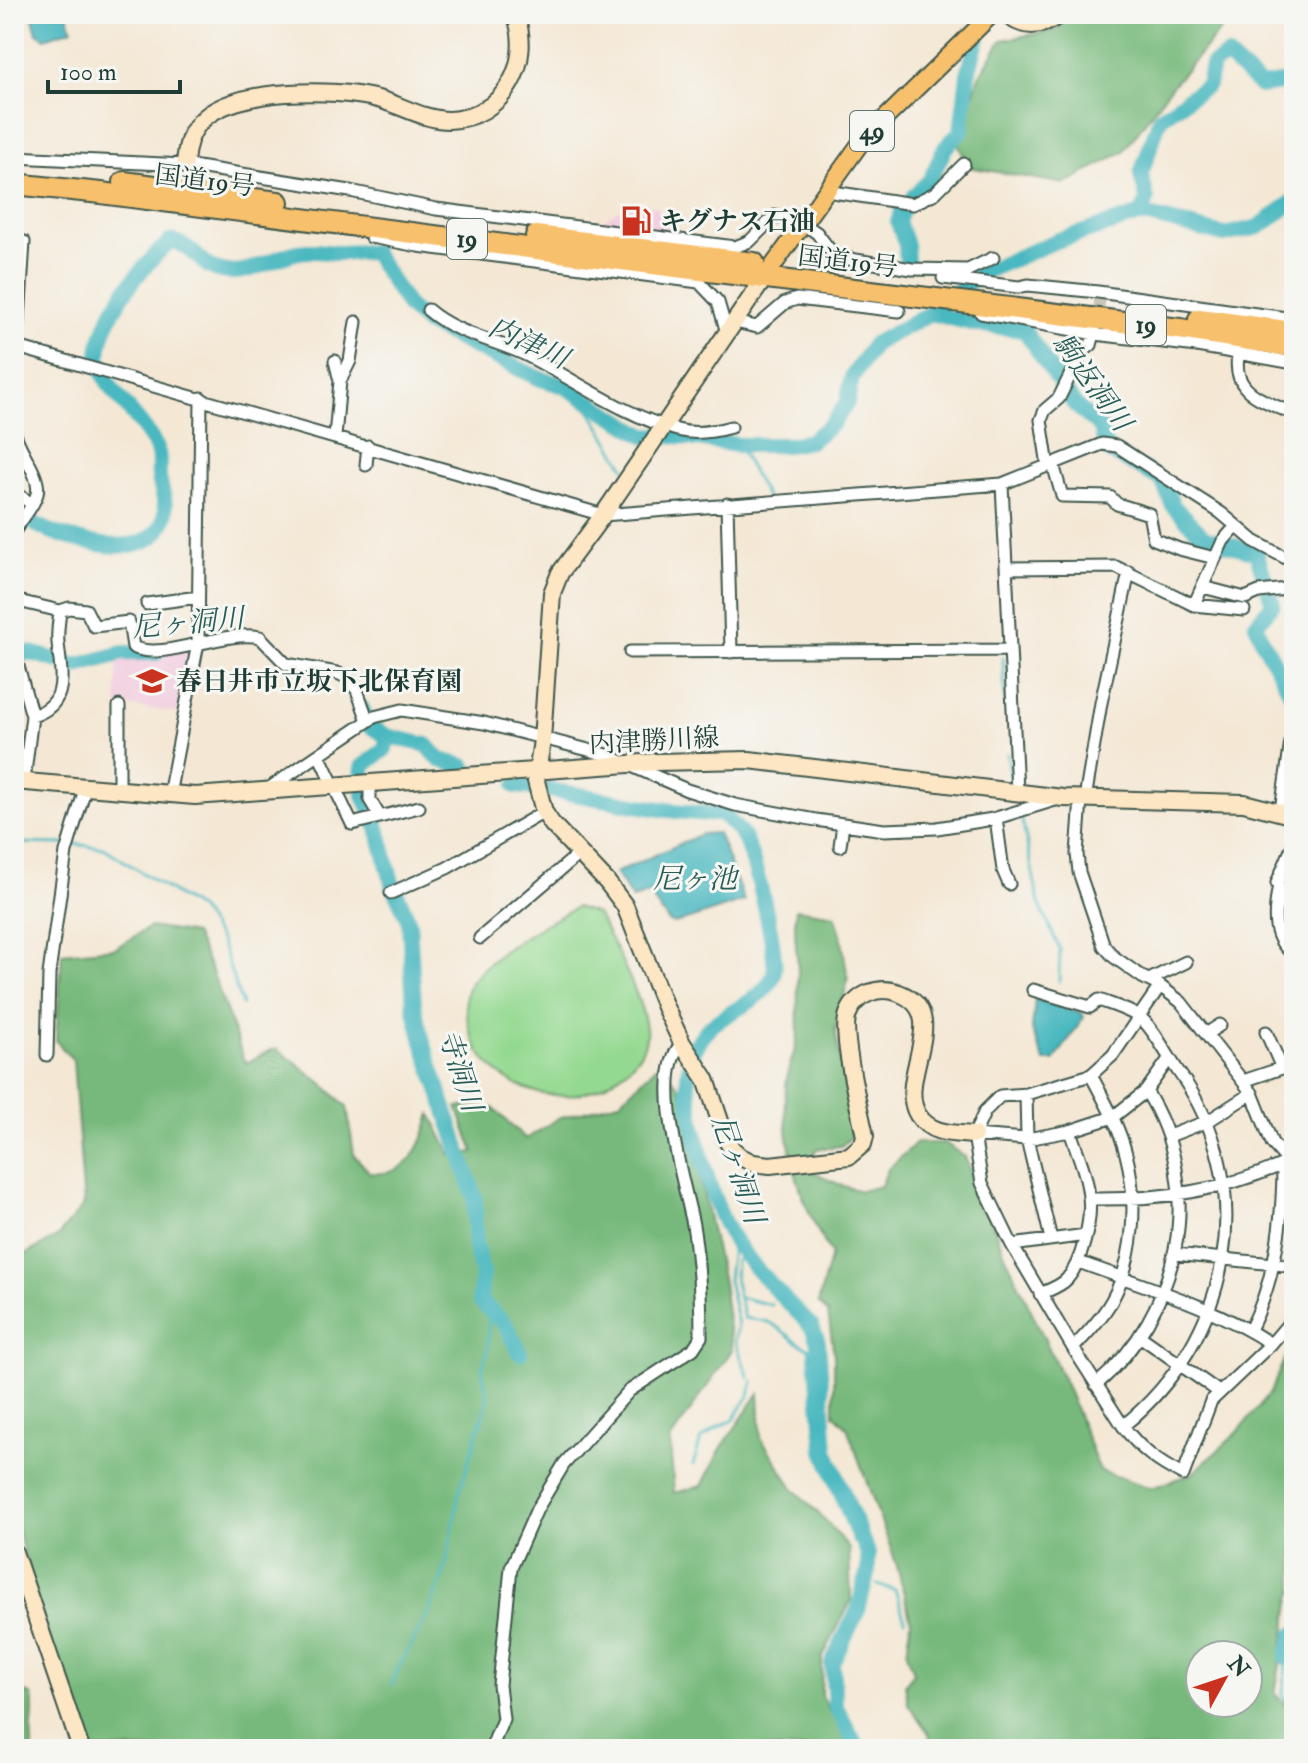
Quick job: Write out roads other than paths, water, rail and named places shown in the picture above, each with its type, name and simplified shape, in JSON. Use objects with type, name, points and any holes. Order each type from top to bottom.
[{"type":"highway","name":"国道19号","points":[[14,170],[191,189],[470,228],[675,251],[769,272]]},
{"type":"highway","name":"国道19号","points":[[14,184],[769,272],[933,287],[1082,319],[1180,329],[1294,347]]},
{"type":"highway","name":"国道19号","points":[[999,300],[1294,332]]},
{"type":"main road","name":"49","points":[[769,272],[870,132],[992,14]]},
{"type":"street","points":[[185,165],[191,135],[202,120],[216,110],[234,102],[296,91],[354,94],[449,120],[468,116],[498,99],[517,71],[521,33],[515,14]]},
{"type":"street","points":[[1006,14],[1025,25],[1037,26],[1050,22],[1060,14]]},
{"type":"street","points":[[14,157],[185,165],[350,191],[436,209],[735,247],[750,241],[775,216],[804,224],[817,233],[829,249],[843,258],[912,269],[968,270],[993,258]]},
{"type":"street","points":[[826,191],[913,204],[935,193],[964,164]]},
{"type":"street","points":[[309,219],[338,231],[418,246],[699,282],[718,302],[731,328]]},
{"type":"street","points":[[14,238],[24,242],[14,398]]},
{"type":"street","points":[[769,272],[560,573],[552,593],[542,740],[536,781],[544,812],[625,906],[682,1043],[699,1066],[710,1089],[726,1139],[741,1157],[753,1163],[770,1165],[849,1156],[863,1144],[865,1136],[845,1022],[861,997],[881,989],[894,991],[912,1001],[924,1020],[924,1036],[911,1096],[920,1118],[938,1132],[1027,1139],[1070,1131],[1113,1117],[1146,1091],[1169,1059]]},
{"type":"street","points":[[933,287],[1028,285],[1294,319]]},
{"type":"street","points":[[846,294],[1239,351],[1294,363]]},
{"type":"street","points":[[731,328],[757,327],[785,303],[797,299],[899,311]]},
{"type":"street","points":[[428,310],[454,328],[524,354],[618,406],[663,425],[697,433],[731,427]]},
{"type":"street","points":[[340,381],[350,361],[356,322]]},
{"type":"street","points":[[1095,332],[1091,345],[1081,353],[1059,398],[1045,410],[1041,420],[1050,465],[1062,496],[1110,497],[1117,504],[1149,514],[1154,539],[1215,558]]},
{"type":"street","points":[[15,346],[603,515],[1002,484],[1102,444],[1117,446],[1163,474],[1254,541],[1294,561]]},
{"type":"street","points":[[1239,351],[1236,367],[1239,381],[1252,395],[1294,414]]},
{"type":"street","points":[[335,361],[340,381],[335,437]]},
{"type":"street","points":[[169,795],[198,643],[201,398]]},
{"type":"street","points":[[14,430],[37,482],[38,492],[15,528]]},
{"type":"street","points":[[366,465],[368,446]]},
{"type":"street","points":[[1002,484],[1017,791]]},
{"type":"street","points":[[14,492],[32,504]]},
{"type":"street","points":[[727,504],[731,652]]},
{"type":"street","points":[[1194,605],[1223,541],[1236,526]]},
{"type":"street","points":[[1006,568],[1116,567],[1194,605],[1244,610]]},
{"type":"street","points":[[1129,572],[1083,799],[1077,854],[1079,872],[1104,946],[1114,957],[1181,1002],[1252,1093],[1272,1143],[1288,1165],[1274,1263],[1262,1308],[1250,1330]]},
{"type":"street","points":[[1203,587],[1245,598],[1259,592],[1287,589],[1294,580]]},
{"type":"street","points":[[147,604],[198,597]]},
{"type":"street","points":[[14,600],[60,611],[69,608],[86,610],[94,626],[129,622],[132,643],[137,649],[160,650],[227,637],[260,637],[286,664],[346,677],[362,699],[368,721]]},
{"type":"street","points":[[32,716],[54,706],[61,686],[60,611]]},
{"type":"street","points":[[630,652],[1009,650]]},
{"type":"street","points":[[14,652],[32,716],[20,776]]},
{"type":"street","points":[[119,706],[119,789]]},
{"type":"street","points":[[265,791],[368,721],[402,710],[484,723],[604,754],[687,790],[735,805],[884,830],[937,828],[996,818],[1063,798]]},
{"type":"street","points":[[1287,813],[1294,721]]},
{"type":"street","points":[[319,755],[352,824],[419,807]]},
{"type":"street","name":"内津勝川線","points":[[20,776],[169,795],[370,782],[536,781],[628,764],[749,760],[1063,798],[1218,801],[1287,813]]},
{"type":"street","points":[[370,782],[370,800],[380,817]]},
{"type":"street","points":[[47,1055],[49,974],[66,852],[86,786]]},
{"type":"street","points":[[391,893],[447,868],[544,812]]},
{"type":"street","points":[[996,818],[1003,870],[1009,884]]},
{"type":"street","points":[[840,846],[843,824]]},
{"type":"street","points":[[1294,843],[1277,883],[1294,926]]},
{"type":"street","points":[[480,938],[580,853]]},
{"type":"street","points":[[1278,890],[1276,931],[1280,942],[1294,954]]},
{"type":"street","points":[[1149,980],[1186,962]]},
{"type":"street","points":[[1160,986],[1113,1055],[1091,1075],[1026,1094],[1000,1096],[985,1111],[974,1135],[982,1183],[1040,1294],[1123,1426],[1137,1445],[1157,1461],[1183,1475],[1211,1401],[1271,1344],[1294,1317]]},
{"type":"street","points":[[1033,990],[1090,1007],[1099,1000],[1141,1017],[1192,1091],[1208,1121],[1220,1155],[1227,1225],[1217,1285],[1208,1311],[1197,1339],[1181,1365],[1143,1410],[1123,1426]]},
{"type":"street","points":[[1206,1034],[1220,1025]]},
{"type":"street","points":[[1243,1081],[1288,1065],[1266,1032]]},
{"type":"street","points":[[491,1749],[503,1719],[499,1685],[511,1568],[537,1509],[564,1464],[629,1391],[693,1349],[701,1337],[693,1226],[674,1146],[670,1099],[673,1060],[682,1043]]},
{"type":"street","points":[[1073,1348],[1113,1299],[1131,1242],[1132,1200],[1126,1155],[1113,1117],[1091,1075]]},
{"type":"street","points":[[1096,1385],[1118,1367],[1141,1337],[1164,1294],[1175,1254],[1178,1195],[1169,1136],[1159,1111],[1146,1091]]},
{"type":"street","points":[[1169,1136],[1208,1121],[1252,1093]]},
{"type":"street","points":[[1026,1094],[1027,1139],[1051,1239]]},
{"type":"street","points":[[1040,1294],[1065,1281],[1079,1262],[1086,1235],[1090,1199],[1070,1131]]},
{"type":"street","points":[[1090,1199],[1132,1200],[1178,1195],[1225,1186],[1288,1165]]},
{"type":"street","points":[[1012,1245],[1086,1235]]},
{"type":"street","points":[[1175,1254],[1294,1266]]},
{"type":"street","points":[[1079,1262],[1208,1311],[1250,1330],[1271,1344]]},
{"type":"street","points":[[1141,1337],[1219,1392]]},
{"type":"street","points":[[14,1552],[81,1749]]},
{"type":"water","points":[[32,14],[67,14],[72,29],[45,38],[37,33]]},
{"type":"water","name":"尼ヶ池","points":[[718,833],[744,901],[674,924],[669,922],[649,894],[632,899],[615,873],[702,834]]},
{"type":"water","points":[[1035,999],[1082,1013],[1084,1017],[1054,1061],[1044,1061],[1032,1030]]},
{"type":"waterway","points":[[913,197],[930,180],[945,148],[961,131],[968,74],[978,37]]},
{"type":"waterway","points":[[1142,214],[1147,199],[1141,174],[1160,118],[1208,85],[1212,65],[1227,56],[1260,86],[1294,81]]},
{"type":"waterway","name":"内津川","points":[[14,508],[39,526],[88,543],[126,545],[143,542],[156,533],[164,519],[165,509],[158,453],[145,429],[107,380],[99,356],[107,325],[124,293],[171,241],[187,247],[214,269],[232,272],[252,269],[304,251],[373,252],[409,308],[426,323],[538,378],[564,386],[647,437],[664,434],[738,445],[788,445],[810,441],[832,424],[847,403],[852,377],[874,344],[931,313],[979,274],[1056,241],[1142,214],[1224,235],[1259,227],[1294,201]]},
{"type":"waterway","points":[[903,207],[898,222],[906,245],[907,264]]},
{"type":"waterway","name":"駒返洞川","points":[[931,313],[975,324],[1024,330],[1074,404],[1101,428],[1106,449],[1162,480],[1173,506],[1205,538],[1256,552],[1273,604],[1256,624],[1294,699]]},
{"type":"waterway","points":[[581,395],[625,468]]},
{"type":"waterway","points":[[738,445],[766,497]]},
{"type":"waterway","name":"尼ヶ洞川","points":[[14,651],[76,666],[123,653],[156,653]]},
{"type":"waterway","points":[[1003,658],[1005,702]]},
{"type":"waterway","name":"尼ヶ洞川","points":[[362,708],[368,725],[387,736],[427,745],[440,760],[464,766]]},
{"type":"waterway","name":"寺洞川","points":[[363,774],[362,767],[385,749],[387,736]]},
{"type":"waterway","points":[[1007,754],[1011,777]]},
{"type":"waterway","name":"尼ヶ洞川","points":[[516,786],[645,807],[723,814],[739,831],[748,847],[770,930],[773,977],[758,996],[716,1022],[700,1039],[689,1067],[690,1102],[704,1166],[726,1227],[752,1265],[812,1327],[818,1342],[826,1450],[868,1554],[868,1571],[858,1610],[832,1663],[835,1705],[858,1749]]},
{"type":"waterway","name":"寺洞川","points":[[363,793],[378,828],[392,882],[409,922],[414,1006],[475,1198],[475,1246],[482,1271],[480,1301],[505,1324],[520,1353]]},
{"type":"waterway","points":[[1021,815],[1039,903],[1060,950],[1059,981]]},
{"type":"waterway","points":[[14,843],[66,844]]},
{"type":"waterway","points":[[73,844],[104,848],[200,910],[221,942],[242,1005]]},
{"type":"waterway","points":[[733,1240],[728,1280],[738,1324],[735,1341],[749,1378]]},
{"type":"waterway","points":[[743,1253],[736,1261],[735,1282],[744,1318],[770,1323],[809,1348],[818,1453],[854,1543]]},
{"type":"waterway","points":[[739,1297],[771,1305]]},
{"type":"waterway","points":[[392,1685],[428,1614],[445,1569],[459,1493],[488,1398],[482,1369],[488,1350],[489,1309]]},
{"type":"waterway","points":[[693,1465],[701,1439],[733,1420],[749,1396],[753,1381]]},
{"type":"waterway","points":[[877,1585],[895,1590],[905,1620]]},
{"type":"waterway","name":"駒返洞川","points":[[1287,1658],[1294,1634]]},
{"type":"waterway","points":[[1287,1658],[1283,1696],[1294,1709]]},
{"type":"tunnel","points":[[1096,323],[1100,300]]},
{"type":"place","name":"キグナス石油","points":[[636,221]]},
{"type":"place","name":"春日井市立坂下北保育園","points":[[152,681]]}]
